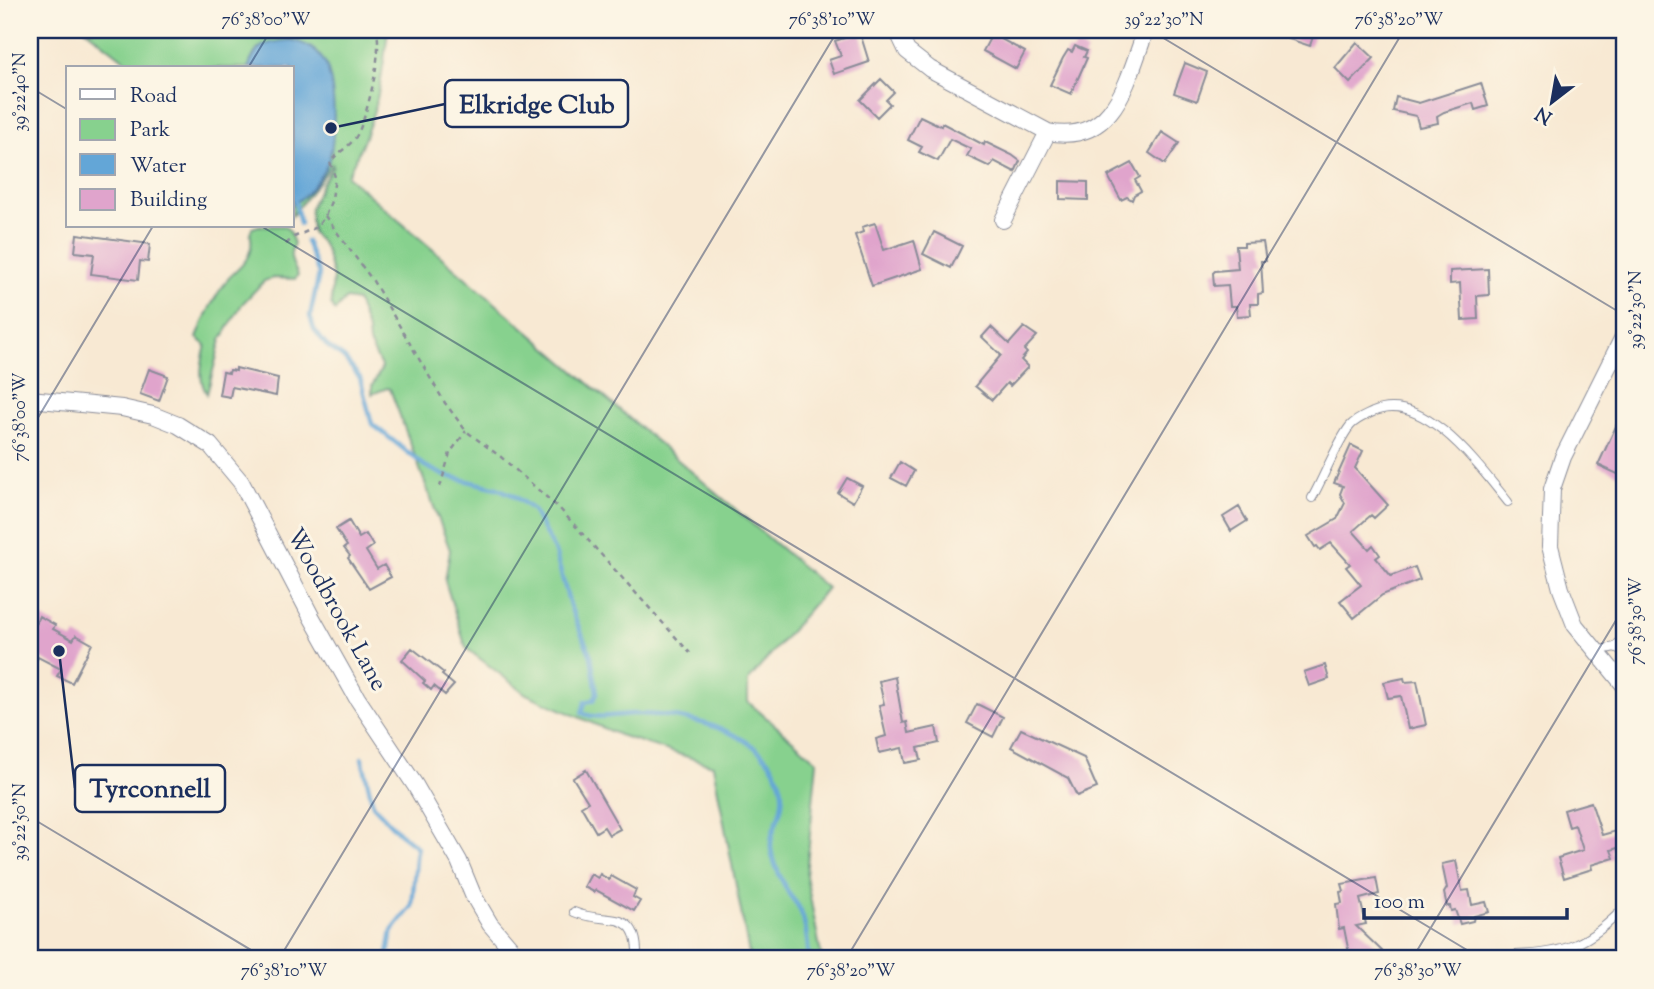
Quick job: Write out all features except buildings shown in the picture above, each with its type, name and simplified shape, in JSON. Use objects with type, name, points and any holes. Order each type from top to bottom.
[{"type":"street","points":[[897,30],[907,51],[930,69],[1048,132],[1062,135],[1093,127],[1110,113],[1128,81],[1146,30]]},
{"type":"street","points":[[1003,220],[1048,132]]},
{"type":"street","points":[[1624,335],[1563,457],[1552,489],[1550,546],[1561,589],[1575,625],[1624,685]]},
{"type":"street","name":"Woodbrook Lane","points":[[30,399],[122,408],[153,415],[178,425],[210,445],[241,482],[357,698],[415,785],[459,861],[473,895],[490,924],[517,956]]},
{"type":"lane","points":[[1312,498],[1351,426],[1362,417],[1380,409],[1400,408],[1417,414],[1438,427],[1466,450],[1508,502]]},
{"type":"lane","points":[[1596,651],[1615,647],[1624,637]]},
{"type":"lane","points":[[1615,647],[1624,652]]},
{"type":"lane","points":[[1516,955],[1554,953],[1579,945],[1599,932],[1624,908]]},
{"type":"lane","points":[[574,912],[587,918],[611,917],[627,925],[638,940],[637,959]]},
{"type":"lane","points":[[517,956],[525,951],[568,959]]},
{"type":"path","points":[[282,30],[354,30]]},
{"type":"path","points":[[286,244],[294,237],[317,228],[325,216],[332,199],[335,177],[330,162],[357,136],[371,98],[378,44],[376,30]]},
{"type":"path","points":[[325,216],[373,281],[445,403],[466,430],[502,457],[560,509],[690,653]]},
{"type":"path","points":[[440,488],[450,453],[466,430]]},
{"type":"green space","points":[[86,30],[388,30],[375,105],[357,157],[347,176],[827,588],[748,681],[748,702],[817,761],[806,876],[822,959],[750,959],[713,765],[619,735],[526,694],[466,648],[445,581],[450,550],[390,389],[372,394],[372,386],[382,368],[369,343],[357,301],[346,299],[335,311],[331,305],[333,277],[323,244],[312,233],[310,209],[332,164],[294,213],[294,66],[132,66]]},
{"type":"green space","points":[[252,228],[289,230],[294,244],[292,260],[298,275],[295,279],[273,278],[264,281],[242,304],[221,340],[207,394],[201,376],[206,345],[197,338],[218,293],[247,258],[251,246]]},
{"type":"water","points":[[291,40],[319,54],[329,73],[331,84],[333,138],[327,164],[309,191],[294,203],[294,66],[249,66],[259,49],[275,42]]},
{"type":"waterway","points":[[294,196],[300,224]]},
{"type":"waterway","points":[[306,241],[319,274],[310,316],[314,329],[326,345],[344,358],[360,378],[372,424],[425,466],[443,475],[497,488],[513,495],[533,510],[555,552],[571,609],[591,656],[597,693],[594,700],[585,702],[582,713],[596,716],[659,715],[704,724],[726,731],[746,742],[763,755],[776,772],[782,800],[771,849],[781,878],[801,912],[809,959]]},
{"type":"waterway","points":[[362,758],[373,805],[399,833],[417,847],[412,906],[392,931],[387,959]]},
{"type":"place","name":"Elkridge Club","points":[[331,128]]},
{"type":"place","name":"Tyrconnell","points":[[59,651]]}]
